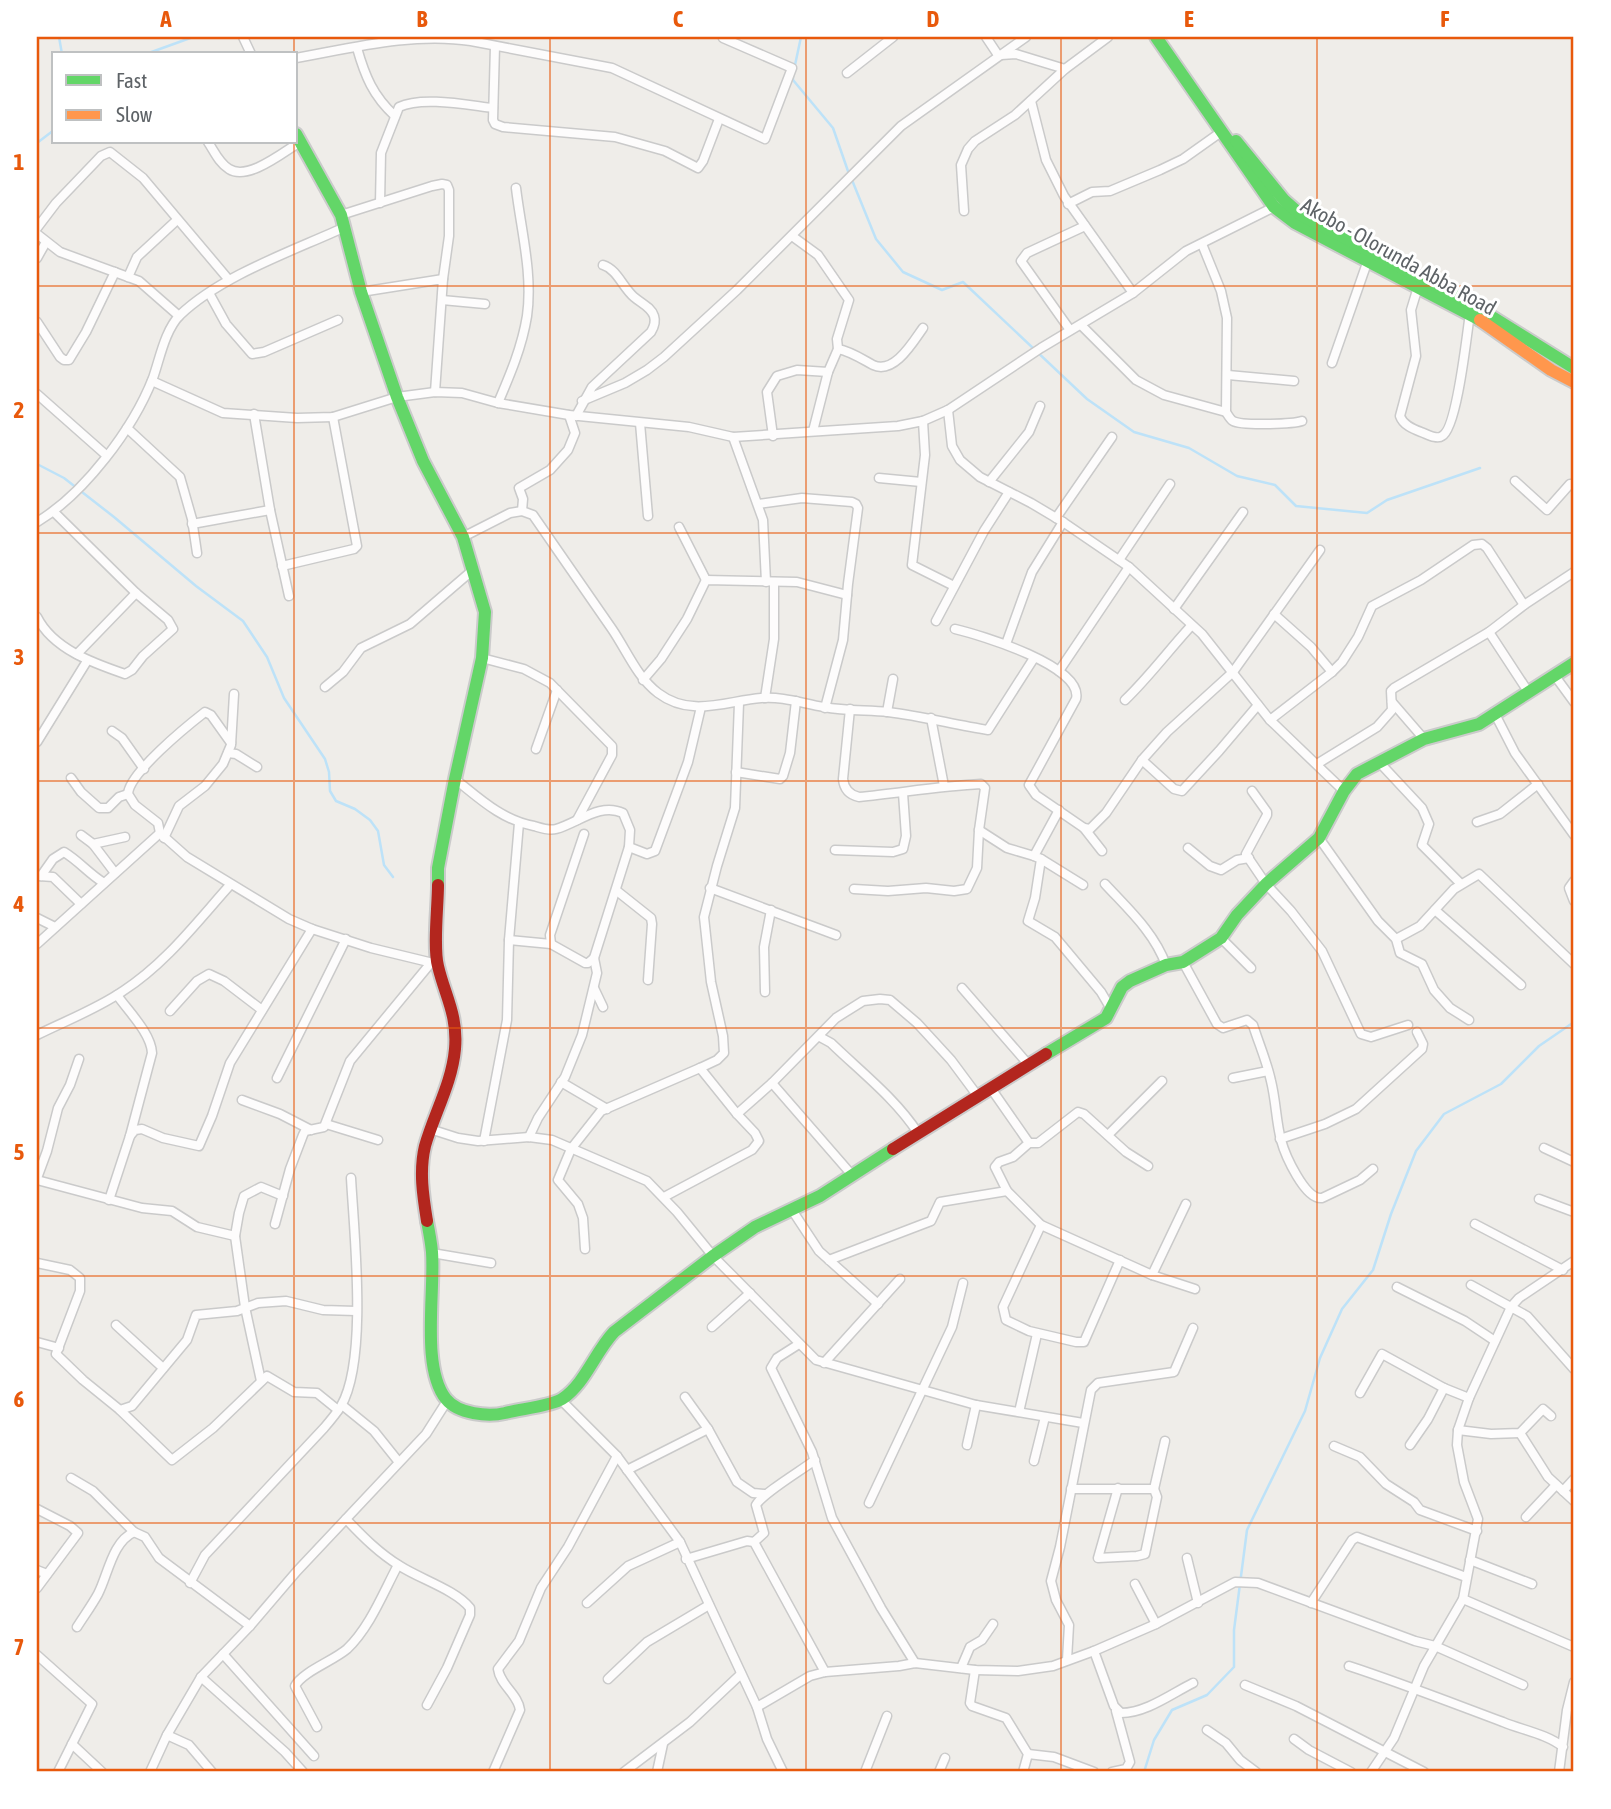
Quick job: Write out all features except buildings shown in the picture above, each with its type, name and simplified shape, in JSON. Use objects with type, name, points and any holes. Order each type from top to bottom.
[{"type":"street","points":[[847,73],[893,37]]},
{"type":"street","points":[[986,37],[998,55]]},
{"type":"street","points":[[582,401],[625,383],[664,357],[792,236],[901,126],[1026,37]]},
{"type":"street","points":[[964,211],[961,165],[968,149],[1108,37]]},
{"type":"street","name":"Akobo - Olorunda Abba Road","points":[[1156,37],[1221,132],[1283,200],[1301,215],[1473,305],[1574,368]]},
{"type":"street","name":"Akobo - Olorunda Abba Road","points":[[1164,37],[1231,136],[1274,207],[1294,223],[1470,313],[1551,370],[1574,382]]},
{"type":"street","points":[[298,58],[398,41],[454,38],[612,68],[719,120],[765,139],[792,68],[723,38]]},
{"type":"street","points":[[495,46],[493,108],[495,124],[503,127],[624,139],[665,151],[698,168],[719,120]]},
{"type":"street","points":[[357,48],[371,89],[380,103],[395,116]]},
{"type":"street","points":[[998,55],[1016,54],[1065,69]]},
{"type":"street","points":[[1031,100],[1046,160],[1068,204],[1133,293]]},
{"type":"street","points":[[380,203],[381,153],[399,107],[409,103],[442,103],[493,108]]},
{"type":"street","points":[[1068,204],[1092,192],[1110,191],[1160,170],[1183,159],[1221,132]]},
{"type":"street","points":[[298,138],[343,221],[361,292],[397,397],[423,461],[463,537],[485,612],[482,658],[438,868],[434,964],[451,1003],[456,1039],[446,1086],[430,1129],[422,1166],[423,1194],[432,1253],[432,1358],[438,1385],[447,1401],[470,1413],[486,1415],[561,1400],[578,1384],[601,1346],[614,1332],[713,1256],[755,1227],[820,1196],[977,1095],[1106,1018],[1122,987],[1130,981],[1166,965],[1183,962],[1222,937],[1237,915],[1266,884],[1319,838],[1344,791],[1357,774],[1424,738],[1468,728],[1495,714],[1574,663]]},
{"type":"street","points":[[209,144],[222,163],[240,173],[250,172],[290,144]]},
{"type":"street","points":[[37,228],[56,202],[101,156],[110,152],[143,178],[229,280]]},
{"type":"street","points":[[37,522],[54,512],[127,428],[152,381],[171,328],[179,316],[229,280],[343,221],[380,203],[442,184],[447,185],[449,190],[449,236],[443,279],[435,392]]},
{"type":"street","points":[[498,403],[521,346],[527,316],[526,251],[516,188]]},
{"type":"street","points":[[152,381],[223,413],[297,418],[333,417],[397,397],[435,392],[462,393],[498,403],[573,415],[689,427],[733,438],[898,426],[923,421],[948,410],[1025,358],[1133,293],[1186,251],[1274,207]]},
{"type":"street","points":[[128,276],[138,257],[177,220]]},
{"type":"street","points":[[1070,330],[1021,261],[1027,253],[1084,226]]},
{"type":"street","points":[[37,234],[60,251],[128,276],[149,288],[179,316]]},
{"type":"street","points":[[792,236],[818,255],[849,300],[837,339],[838,349],[828,372],[813,431]]},
{"type":"street","points":[[37,258],[46,242]]},
{"type":"street","points":[[1202,244],[1221,291],[1227,318],[1226,412]]},
{"type":"street","points":[[1332,363],[1368,260]]},
{"type":"street","points":[[522,511],[523,499],[519,488],[550,470],[568,450],[575,433],[573,415],[582,401],[600,378],[651,332],[655,321],[646,305],[633,296],[611,268],[603,265]]},
{"type":"street","points":[[37,322],[60,357],[69,360],[115,272]]},
{"type":"street","points":[[361,292],[443,279]]},
{"type":"street","points":[[1418,287],[1411,310],[1416,356],[1400,416],[1403,423],[1418,431],[1439,438],[1451,425],[1470,313]]},
{"type":"street","points":[[209,293],[226,324],[252,354],[264,352],[338,320]]},
{"type":"street","points":[[442,300],[485,304]]},
{"type":"street","points":[[1081,325],[1136,380],[1164,395],[1226,412],[1233,421],[1238,422],[1292,424],[1302,421]]},
{"type":"street","points":[[838,349],[877,367],[885,367],[908,349],[923,328]]},
{"type":"street","points":[[773,436],[767,391],[777,376],[797,370],[828,372]]},
{"type":"street","points":[[1228,375],[1294,381]]},
{"type":"street","points":[[37,394],[106,455]]},
{"type":"street","points":[[989,482],[1030,432],[1040,406]]},
{"type":"street","points":[[948,410],[952,446],[960,460],[980,477],[1060,520],[1129,567],[1202,635],[1270,720],[1344,791]]},
{"type":"street","points":[[254,414],[270,510],[289,596]]},
{"type":"street","points":[[282,566],[354,549],[357,546],[333,417]]},
{"type":"street","points":[[923,421],[925,455],[912,565],[954,586]]},
{"type":"street","points":[[640,423],[648,516]]},
{"type":"street","points":[[127,428],[180,477],[197,553]]},
{"type":"street","points":[[1006,644],[1031,572],[1112,437]]},
{"type":"street","points":[[733,438],[763,520],[774,639],[765,698]]},
{"type":"street","points":[[879,478],[921,482]]},
{"type":"street","points":[[1515,481],[1547,510],[1570,484],[1574,484]]},
{"type":"street","points":[[1119,560],[1170,484]]},
{"type":"street","points":[[936,621],[984,531],[1009,492]]},
{"type":"street","points":[[758,504],[802,498],[856,503],[858,508],[843,640],[825,708]]},
{"type":"street","points":[[192,524],[270,510]]},
{"type":"street","points":[[463,537],[510,513],[522,511],[533,515],[615,634],[643,680],[660,695],[673,701],[701,707],[765,698],[796,701],[825,708],[887,712],[988,730],[1034,658]]},
{"type":"street","points":[[37,617],[46,632],[87,661],[125,674],[173,629],[168,620],[136,593],[54,512]]},
{"type":"street","points":[[1174,609],[1243,512]]},
{"type":"street","points":[[680,527],[706,580]]},
{"type":"street","points":[[1270,720],[1332,672],[1353,646],[1372,606],[1421,580],[1478,543],[1487,548],[1524,605]]},
{"type":"street","points":[[1084,828],[1090,828],[1106,813],[1142,760],[1167,732],[1233,672],[1320,550]]},
{"type":"street","points":[[1059,671],[1129,567]]},
{"type":"street","points":[[325,687],[343,672],[361,648],[410,624],[474,569]]},
{"type":"street","points":[[1317,764],[1377,727],[1392,710],[1391,691],[1394,688],[1489,632],[1574,572]]},
{"type":"street","points":[[643,680],[661,659],[687,619],[706,580]]},
{"type":"street","points":[[706,580],[797,582],[847,595]]},
{"type":"street","points":[[77,654],[136,593]]},
{"type":"street","points":[[1274,614],[1311,647],[1332,672]]},
{"type":"street","points":[[1125,700],[1145,682],[1164,655],[1191,626]]},
{"type":"street","points":[[955,629],[1006,644],[1034,658],[1059,671],[1075,690],[1076,699],[1029,785],[1036,795],[1084,828],[1102,851]]},
{"type":"street","points":[[1489,632],[1530,692]]},
{"type":"street","points":[[455,779],[500,815],[519,823],[555,829],[577,820],[584,813],[613,750],[557,690],[532,672],[482,658]]},
{"type":"street","points":[[37,742],[87,661]]},
{"type":"street","points":[[1555,676],[1574,702]]},
{"type":"street","points":[[887,712],[893,679]]},
{"type":"street","points":[[536,749],[557,690]]},
{"type":"street","points":[[37,944],[115,873],[162,835],[179,806],[199,793],[228,753],[231,743],[233,694]]},
{"type":"street","points":[[736,772],[770,779],[780,779],[783,776],[790,752],[796,701]]},
{"type":"street","points":[[1392,702],[1424,738]]},
{"type":"street","points":[[585,1249],[583,1218],[578,1204],[558,1180],[571,1149],[597,1115],[717,1060],[724,1053],[711,982],[704,917],[710,888],[733,821],[739,703]]},
{"type":"street","points":[[1142,760],[1174,789],[1182,791],[1258,705]]},
{"type":"street","points":[[629,847],[647,854],[655,851],[688,762],[701,707]]},
{"type":"street","points":[[850,709],[844,786],[852,796],[903,793],[944,786],[984,786],[985,798],[979,830],[977,869],[967,889],[854,890]]},
{"type":"street","points":[[231,743],[211,715],[205,712],[179,733],[144,769],[130,786],[128,794],[135,806],[158,823],[162,835],[187,857],[289,919],[312,929],[434,964]]},
{"type":"street","points":[[1495,714],[1516,753],[1574,835]]},
{"type":"street","points":[[931,719],[944,786]]},
{"type":"street","points":[[112,730],[122,738],[144,769]]},
{"type":"street","points":[[228,753],[236,754],[257,767]]},
{"type":"street","points":[[1379,762],[1422,808],[1429,824],[1422,845],[1461,884]]},
{"type":"street","points":[[71,778],[80,792],[99,808],[108,808],[120,797],[128,794]]},
{"type":"street","points":[[1477,822],[1500,814],[1538,784]]},
{"type":"street","points":[[1252,790],[1267,811],[1246,854],[1266,884],[1322,951],[1361,1034],[1371,1037],[1408,1025]]},
{"type":"street","points":[[835,850],[893,852],[903,849],[906,836],[903,793]]},
{"type":"street","points":[[509,940],[551,944],[588,963],[594,958],[617,891],[629,847],[630,830],[623,813],[615,809],[584,813]]},
{"type":"street","points":[[1059,810],[1037,858],[1035,898],[1028,921],[1055,937],[1101,992],[1111,1010]]},
{"type":"street","points":[[484,1141],[507,1020],[509,940],[519,823]]},
{"type":"street","points":[[979,830],[1007,848],[1037,858],[1083,885]]},
{"type":"street","points":[[551,944],[550,934],[584,834]]},
{"type":"street","points":[[81,835],[93,844],[115,873]]},
{"type":"street","points":[[93,844],[125,837]]},
{"type":"street","points":[[1319,838],[1378,921],[1396,939],[1400,953],[1422,964],[1434,990],[1450,1008],[1469,1020]]},
{"type":"street","points":[[1188,848],[1210,866],[1221,870],[1237,860],[1249,859]]},
{"type":"street","points":[[39,876],[64,852],[104,883]]},
{"type":"street","points":[[1396,939],[1420,926],[1447,895],[1476,874],[1482,875],[1574,964]]},
{"type":"street","points":[[39,876],[53,877],[81,904]]},
{"type":"street","points":[[1574,881],[1569,888],[1574,901]]},
{"type":"street","points":[[1105,884],[1152,936],[1166,965]]},
{"type":"street","points":[[37,1035],[117,995],[175,949],[230,885]]},
{"type":"street","points":[[710,888],[836,934]]},
{"type":"street","points":[[617,891],[651,918],[648,980]]},
{"type":"street","points":[[765,992],[764,947],[771,910]]},
{"type":"street","points":[[1435,910],[1521,985]]},
{"type":"street","points":[[37,918],[55,927]]},
{"type":"street","points":[[130,1136],[135,1130],[142,1129],[163,1138],[199,1146],[230,1063],[312,929]]},
{"type":"street","points":[[1222,937],[1251,968]]},
{"type":"street","points":[[277,1078],[346,939]]},
{"type":"street","points":[[529,1137],[561,1082],[582,1035],[594,988],[597,966],[594,958]]},
{"type":"street","points":[[1183,962],[1217,1024],[1223,1028],[1247,1020],[1253,1025],[1268,1071],[1280,1139],[1297,1175],[1314,1198],[1322,1198],[1352,1184],[1373,1168]]},
{"type":"street","points":[[275,1224],[289,1169],[305,1131],[323,1128],[350,1061],[434,964]]},
{"type":"street","points":[[170,1011],[197,981],[209,974],[224,981],[262,1010]]},
{"type":"street","points":[[594,988],[603,1007]]},
{"type":"street","points":[[962,988],[1028,1064]]},
{"type":"street","points":[[109,1200],[130,1136],[152,1046],[117,995]]},
{"type":"street","points":[[737,1114],[820,1037],[836,1018],[858,1004],[880,999],[890,1000],[917,1023],[951,1060],[977,1095]]},
{"type":"street","points":[[1280,1139],[1325,1124],[1365,1102],[1423,1049],[1417,1032]]},
{"type":"street","points":[[820,1037],[831,1043],[886,1095],[905,1114],[918,1133]]},
{"type":"street","points":[[79,1059],[58,1108],[37,1179],[142,1208],[172,1211],[197,1227],[235,1236]]},
{"type":"street","points":[[664,1197],[758,1145],[755,1133],[700,1068]]},
{"type":"street","points":[[1233,1078],[1268,1071]]},
{"type":"street","points":[[1108,1135],[1162,1081]]},
{"type":"street","points":[[561,1082],[607,1109]]},
{"type":"street","points":[[772,1083],[852,1175]]},
{"type":"street","points":[[990,1087],[1027,1144]]},
{"type":"street","points":[[243,1100],[280,1114],[311,1130]]},
{"type":"street","points":[[1148,1166],[1126,1152],[1084,1114],[1078,1112],[1038,1143],[1027,1144],[1013,1157],[995,1166],[995,1170],[1007,1191],[1041,1225],[1152,1275],[1195,1289]]},
{"type":"street","points":[[326,1124],[378,1140]]},
{"type":"street","points":[[430,1129],[458,1138],[484,1141],[529,1137],[552,1140],[639,1177],[664,1197],[713,1256],[816,1360],[976,1405],[1083,1423]]},
{"type":"street","points":[[1544,1148],[1574,1162]]},
{"type":"street","points":[[190,1583],[205,1555],[340,1408],[350,1380],[356,1311],[351,1178]]},
{"type":"street","points":[[261,1381],[245,1307],[235,1236],[244,1196],[261,1187],[283,1196]]},
{"type":"street","points":[[830,1260],[931,1222],[940,1202],[1007,1191]]},
{"type":"street","points":[[1539,1199],[1574,1212]]},
{"type":"street","points":[[1152,1275],[1186,1204]]},
{"type":"street","points":[[792,1210],[819,1251],[878,1304]]},
{"type":"street","points":[[1475,1224],[1563,1270]]},
{"type":"street","points":[[1041,1225],[1003,1312],[1010,1323],[1037,1334],[1084,1342],[1120,1261]]},
{"type":"street","points":[[432,1253],[491,1263]]},
{"type":"street","points":[[1371,1772],[1394,1738],[1420,1674],[1463,1599],[1478,1519],[1464,1482],[1457,1445],[1458,1430],[1469,1398],[1511,1307],[1519,1298],[1574,1261]]},
{"type":"street","points":[[37,1263],[70,1270],[77,1275],[81,1283],[56,1354],[58,1357],[120,1410],[172,1460],[213,1428],[261,1381],[271,1377],[288,1390],[317,1393],[340,1408],[374,1431],[398,1461]]},
{"type":"street","points":[[824,1363],[901,1279]]},
{"type":"street","points":[[869,1503],[952,1327],[963,1283]]},
{"type":"street","points":[[1471,1285],[1527,1316],[1574,1369]]},
{"type":"street","points":[[1397,1287],[1465,1321],[1495,1340]]},
{"type":"street","points":[[712,1327],[750,1293]]},
{"type":"street","points":[[120,1410],[132,1406],[187,1340],[197,1315],[237,1311],[258,1303],[286,1301],[323,1310],[356,1311]]},
{"type":"street","points":[[116,1325],[163,1368]]},
{"type":"street","points":[[1067,1660],[1069,1625],[1056,1600],[1051,1581],[1072,1489],[1083,1423],[1094,1385],[1174,1372],[1193,1328]]},
{"type":"street","points":[[1019,1412],[1037,1334]]},
{"type":"street","points":[[37,1343],[59,1348]]},
{"type":"street","points":[[799,1344],[777,1358],[771,1368],[815,1460],[832,1518],[881,1608],[915,1663]]},
{"type":"street","points":[[1360,1393],[1382,1354],[1444,1388],[1469,1398]]},
{"type":"street","points":[[1410,1445],[1428,1419],[1444,1388]]},
{"type":"street","points":[[685,1396],[708,1429],[737,1482],[753,1493],[764,1494]]},
{"type":"street","points":[[561,1400],[617,1456],[680,1542],[757,1707],[771,1749],[783,1772]]},
{"type":"street","points":[[150,1772],[167,1735],[201,1677],[398,1461],[426,1434],[447,1401]]},
{"type":"street","points":[[967,1445],[976,1405]]},
{"type":"street","points":[[1458,1430],[1490,1434],[1520,1433],[1543,1409],[1551,1416]]},
{"type":"street","points":[[1034,1461],[1045,1417]]},
{"type":"street","points":[[627,1470],[708,1429]]},
{"type":"street","points":[[1520,1433],[1542,1470],[1574,1501]]},
{"type":"street","points":[[1118,1488],[1098,1558],[1144,1554],[1157,1497],[1154,1489],[1165,1441]]},
{"type":"street","points":[[1334,1446],[1360,1457],[1386,1484],[1413,1502],[1420,1510],[1477,1531]]},
{"type":"street","points":[[493,1772],[520,1710],[520,1704],[500,1678],[498,1669],[519,1641],[541,1588],[568,1547],[617,1456]]},
{"type":"street","points":[[756,1504],[764,1494],[777,1488],[815,1460]]},
{"type":"street","points":[[71,1478],[93,1492],[134,1532],[145,1537],[159,1558],[250,1626]]},
{"type":"street","points":[[1526,1517],[1574,1479]]},
{"type":"street","points":[[1072,1489],[1154,1489]]},
{"type":"street","points":[[753,1493],[764,1533],[754,1542]]},
{"type":"street","points":[[37,1509],[70,1526],[78,1534],[37,1588]]},
{"type":"street","points":[[346,1519],[371,1545],[398,1565],[458,1597],[471,1609],[447,1668],[427,1705]]},
{"type":"street","points":[[77,1627],[99,1593],[111,1560],[125,1538],[134,1532]]},
{"type":"street","points":[[1311,1603],[1352,1540],[1357,1537],[1466,1577]]},
{"type":"street","points":[[686,1559],[747,1541],[754,1542]]},
{"type":"street","points":[[587,1603],[628,1566],[680,1542]]},
{"type":"street","points":[[754,1542],[825,1672]]},
{"type":"street","points":[[1187,1558],[1198,1602]]},
{"type":"street","points":[[1470,1560],[1532,1584]]},
{"type":"street","points":[[317,1727],[295,1686],[296,1683],[346,1649],[367,1625],[398,1565]]},
{"type":"street","points":[[37,1570],[47,1574]]},
{"type":"street","points":[[757,1707],[810,1676],[825,1672],[915,1663],[975,1670],[1018,1671],[1053,1666],[1156,1624],[1235,1582],[1258,1583],[1415,1641],[1436,1646],[1523,1685]]},
{"type":"street","points":[[1135,1584],[1156,1624]]},
{"type":"street","points":[[1463,1599],[1574,1647]]},
{"type":"street","points":[[608,1679],[647,1642],[709,1605]]},
{"type":"street","points":[[961,1668],[970,1647],[982,1640],[993,1624]]},
{"type":"street","points":[[1094,1651],[1116,1711],[1130,1762],[1126,1769],[1112,1772]]},
{"type":"street","points":[[223,1654],[314,1756]]},
{"type":"street","points":[[37,1655],[92,1704],[58,1772]]},
{"type":"street","points":[[1349,1666],[1553,1739],[1563,1747]]},
{"type":"street","points":[[975,1670],[969,1696],[972,1706],[1006,1717],[1028,1754],[1023,1772]]},
{"type":"street","points":[[624,1772],[717,1699],[741,1674]]},
{"type":"street","points":[[201,1677],[285,1752],[303,1772]]},
{"type":"street","points":[[1562,1771],[1567,1710],[1574,1682]]},
{"type":"street","points":[[1116,1711],[1128,1713],[1137,1710],[1193,1683]]},
{"type":"street","points":[[1245,1685],[1296,1706],[1424,1772]]},
{"type":"street","points":[[865,1772],[887,1716]]},
{"type":"street","points":[[1207,1730],[1226,1743],[1256,1772]]},
{"type":"street","points":[[167,1735],[189,1745],[212,1772]]},
{"type":"street","points":[[1294,1739],[1351,1772]]},
{"type":"street","points":[[72,1744],[102,1772]]},
{"type":"street","points":[[657,1772],[663,1744]]},
{"type":"street","points":[[1028,1754],[1054,1757],[1094,1772]]},
{"type":"street","points":[[939,1772],[945,1758]]},
{"type":"waterway","points":[[59,37],[62,52]]},
{"type":"waterway","points":[[152,52],[193,37]]},
{"type":"waterway","points":[[795,65],[801,37]]},
{"type":"waterway","points":[[793,76],[793,80],[833,128],[849,174]]},
{"type":"waterway","points":[[37,143],[52,132]]},
{"type":"waterway","points":[[852,180],[876,239],[903,272],[942,290],[963,282],[1087,399],[1134,432],[1189,448],[1237,476],[1275,485],[1296,506],[1367,513],[1387,500],[1480,468]]},
{"type":"waterway","points":[[37,464],[64,478],[243,621],[267,657],[284,698],[325,759],[330,791],[336,801],[355,809],[370,820],[378,831],[384,865],[393,877]]},
{"type":"waterway","points":[[1144,1772],[1154,1740],[1172,1710],[1207,1695],[1234,1667],[1234,1630],[1247,1530],[1305,1411],[1320,1358],[1342,1309],[1373,1270],[1391,1214],[1416,1151],[1444,1114],[1501,1084],[1539,1046],[1574,1022]]},
{"type":"traffic: fast","points":[[1156,37],[1274,207],[1295,223],[1480,320]]},
{"type":"traffic: fast","points":[[298,138],[341,215],[361,292],[397,397],[423,461],[463,537],[485,612],[482,658],[455,779],[438,868],[438,885]]},
{"type":"traffic: fast","points":[[1236,141],[1284,200],[1301,215],[1473,305],[1574,368]]},
{"type":"traffic: fast","points":[[1046,1054],[1106,1018],[1122,987],[1130,981],[1166,965],[1183,962],[1221,938],[1237,915],[1266,884],[1319,838],[1344,791],[1357,774],[1424,739],[1479,724],[1574,663]]},
{"type":"traffic: fast","points":[[427,1221],[432,1252],[431,1349],[438,1385],[446,1399],[458,1408],[474,1413],[498,1414],[562,1399],[584,1376],[614,1332],[713,1256],[755,1227],[820,1196],[893,1149]]},
{"type":"traffic: slow","points":[[1480,320],[1551,370],[1574,382]]},
{"type":"traffic: jam","points":[[427,1221],[422,1184],[423,1155],[450,1074],[455,1049],[455,1026],[437,958],[438,885]]},
{"type":"traffic: jam","points":[[893,1149],[1046,1054]]}]
